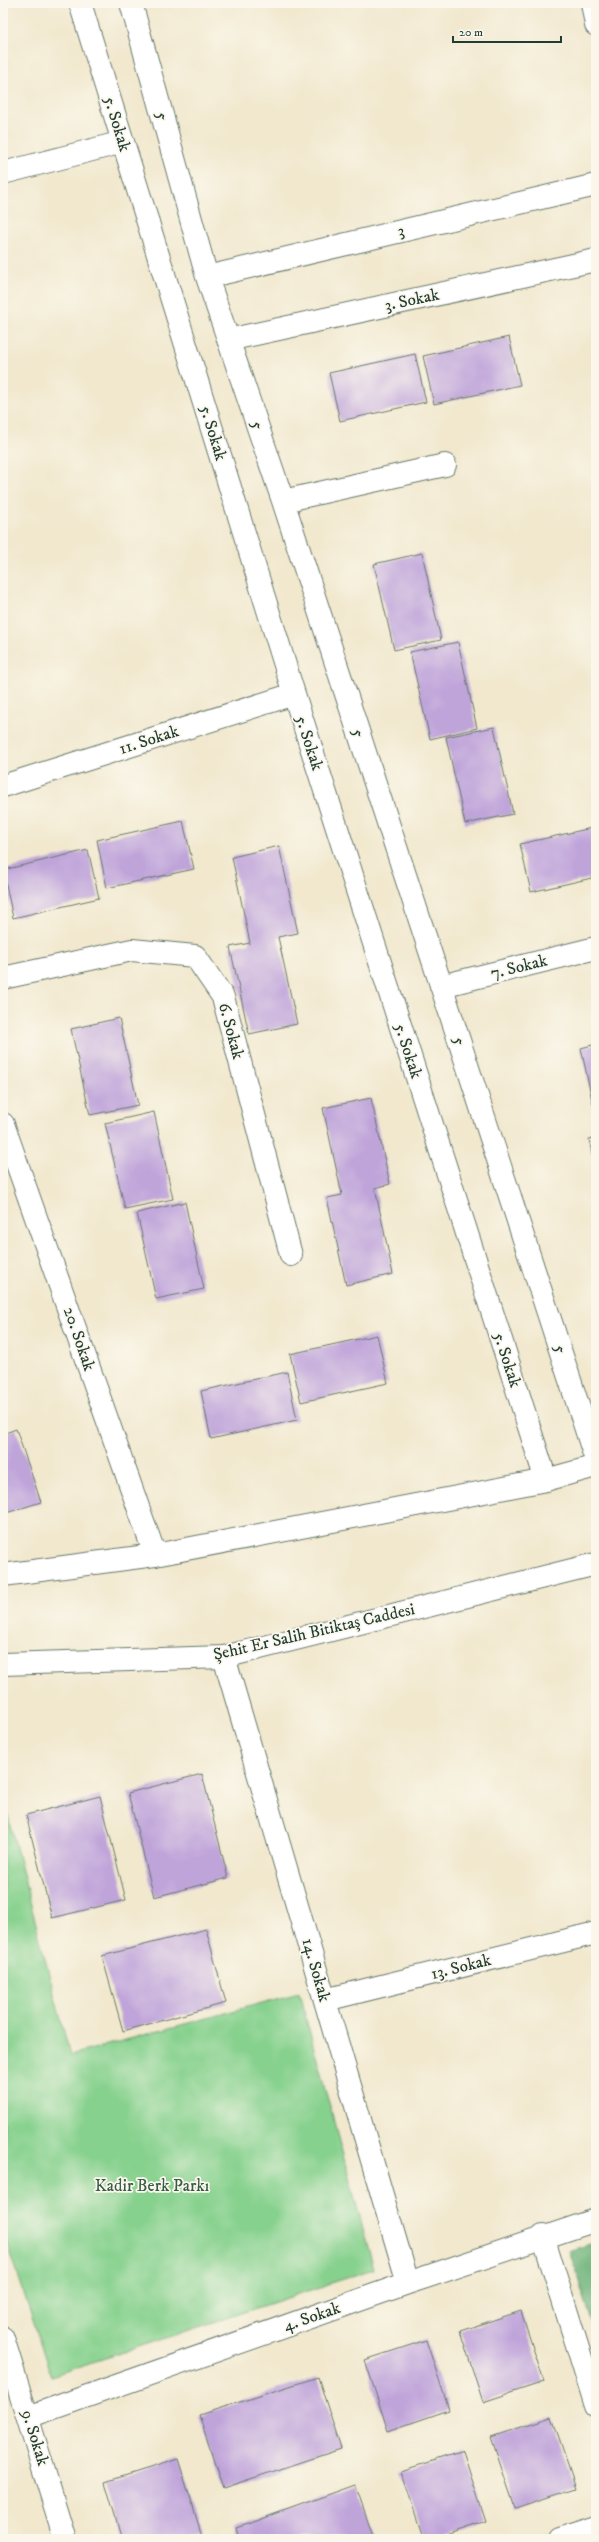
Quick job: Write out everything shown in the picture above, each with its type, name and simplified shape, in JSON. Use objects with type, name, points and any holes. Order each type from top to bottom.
[{"type":"street","name":"5. Sokak","points":[[80,3],[294,694],[546,1480]]},
{"type":"street","name":"5","points":[[131,3],[207,277],[283,500],[596,1460]]},
{"type":"street","points":[[592,3],[596,24]]},
{"type":"street","points":[[3,173],[123,142]]},
{"type":"street","name":"3","points":[[207,277],[596,185]]},
{"type":"street","name":"3. Sokak","points":[[228,340],[596,260]]},
{"type":"street","points":[[283,500],[444,465]]},
{"type":"street","name":"11. Sokak","points":[[3,786],[294,694]]},
{"type":"street","name":"7. Sokak","points":[[441,986],[596,948]]},
{"type":"street","name":"6. Sokak","points":[[3,978],[132,950],[195,956],[223,997],[292,1255]]},
{"type":"street","name":"20. Sokak","points":[[3,1127],[155,1555]]},
{"type":"street","points":[[3,1575],[155,1555],[546,1480],[596,1466]]},
{"type":"street","name":"Şehit Er Salih Bitiktaş Caddesi","points":[[3,1664],[224,1657],[596,1564]]},
{"type":"street","name":"14. Sokak","points":[[224,1657],[408,2283]]},
{"type":"street","name":"13. Sokak","points":[[325,2000],[596,1933]]},
{"type":"street","name":"4. Sokak","points":[[28,2417],[543,2236],[596,2220]]},
{"type":"street","points":[[543,2236],[596,2406]]},
{"type":"street","name":"9. Sokak","points":[[3,2338],[65,2539]]},
{"type":"street","points":[[559,2539],[596,2527]]},
{"type":"green space","name":"Kadir Berk Parkı","points":[[3,1797],[70,2055],[299,1993],[374,2269],[51,2376],[3,2229]]},
{"type":"green space","points":[[596,2242],[596,2334],[569,2251]]},
{"type":"building","points":[[509,337],[520,385],[434,404],[423,356]]},
{"type":"building","points":[[415,354],[426,402],[340,421],[329,373]]},
{"type":"building","points":[[422,553],[441,640],[394,650],[374,564]]},
{"type":"building","points":[[458,642],[477,728],[430,739],[410,652]]},
{"type":"building","points":[[494,727],[513,814],[465,824],[446,737]]},
{"type":"building","points":[[183,821],[194,869],[107,888],[97,840]]},
{"type":"building","points":[[596,827],[596,877],[531,892],[520,844]]},
{"type":"building","points":[[279,846],[298,933],[278,937],[297,1024],[249,1034],[230,947],[250,943],[232,857]]},
{"type":"building","points":[[88,850],[99,898],[13,918],[3,870]]},
{"type":"building","points":[[119,1018],[138,1105],[90,1115],[71,1029]]},
{"type":"building","points":[[596,1044],[596,1114],[595,1114],[581,1048]]},
{"type":"building","points":[[371,1098],[390,1184],[375,1188],[393,1274],[346,1285],[327,1198],[342,1195],[323,1108]]},
{"type":"building","points":[[154,1112],[173,1199],[125,1209],[105,1123]]},
{"type":"building","points":[[596,1138],[596,1168],[595,1168],[589,1139]]},
{"type":"building","points":[[185,1202],[204,1289],[156,1299],[137,1213]]},
{"type":"building","points":[[377,1335],[388,1383],[301,1402],[290,1354]]},
{"type":"building","points":[[287,1372],[297,1420],[211,1439],[201,1391]]},
{"type":"building","points":[[16,1429],[41,1502],[3,1514],[3,1434]]},
{"type":"building","points":[[202,1774],[228,1878],[154,1897],[128,1793]]},
{"type":"building","points":[[100,1796],[126,1900],[52,1918],[26,1815]]},
{"type":"building","points":[[206,1929],[226,2003],[123,2031],[102,1956]]},
{"type":"building","points":[[521,2311],[544,2382],[483,2402],[460,2331]]},
{"type":"building","points":[[426,2340],[449,2410],[388,2431],[365,2360]]},
{"type":"building","points":[[318,2377],[341,2449],[223,2488],[199,2415]]},
{"type":"building","points":[[552,2417],[576,2488],[515,2508],[491,2437]]},
{"type":"building","points":[[463,2451],[486,2521],[433,2539],[424,2539],[401,2471]]},
{"type":"building","points":[[178,2459],[203,2539],[122,2539],[105,2482]]},
{"type":"building","points":[[355,2485],[374,2539],[239,2539],[236,2528]]}]
